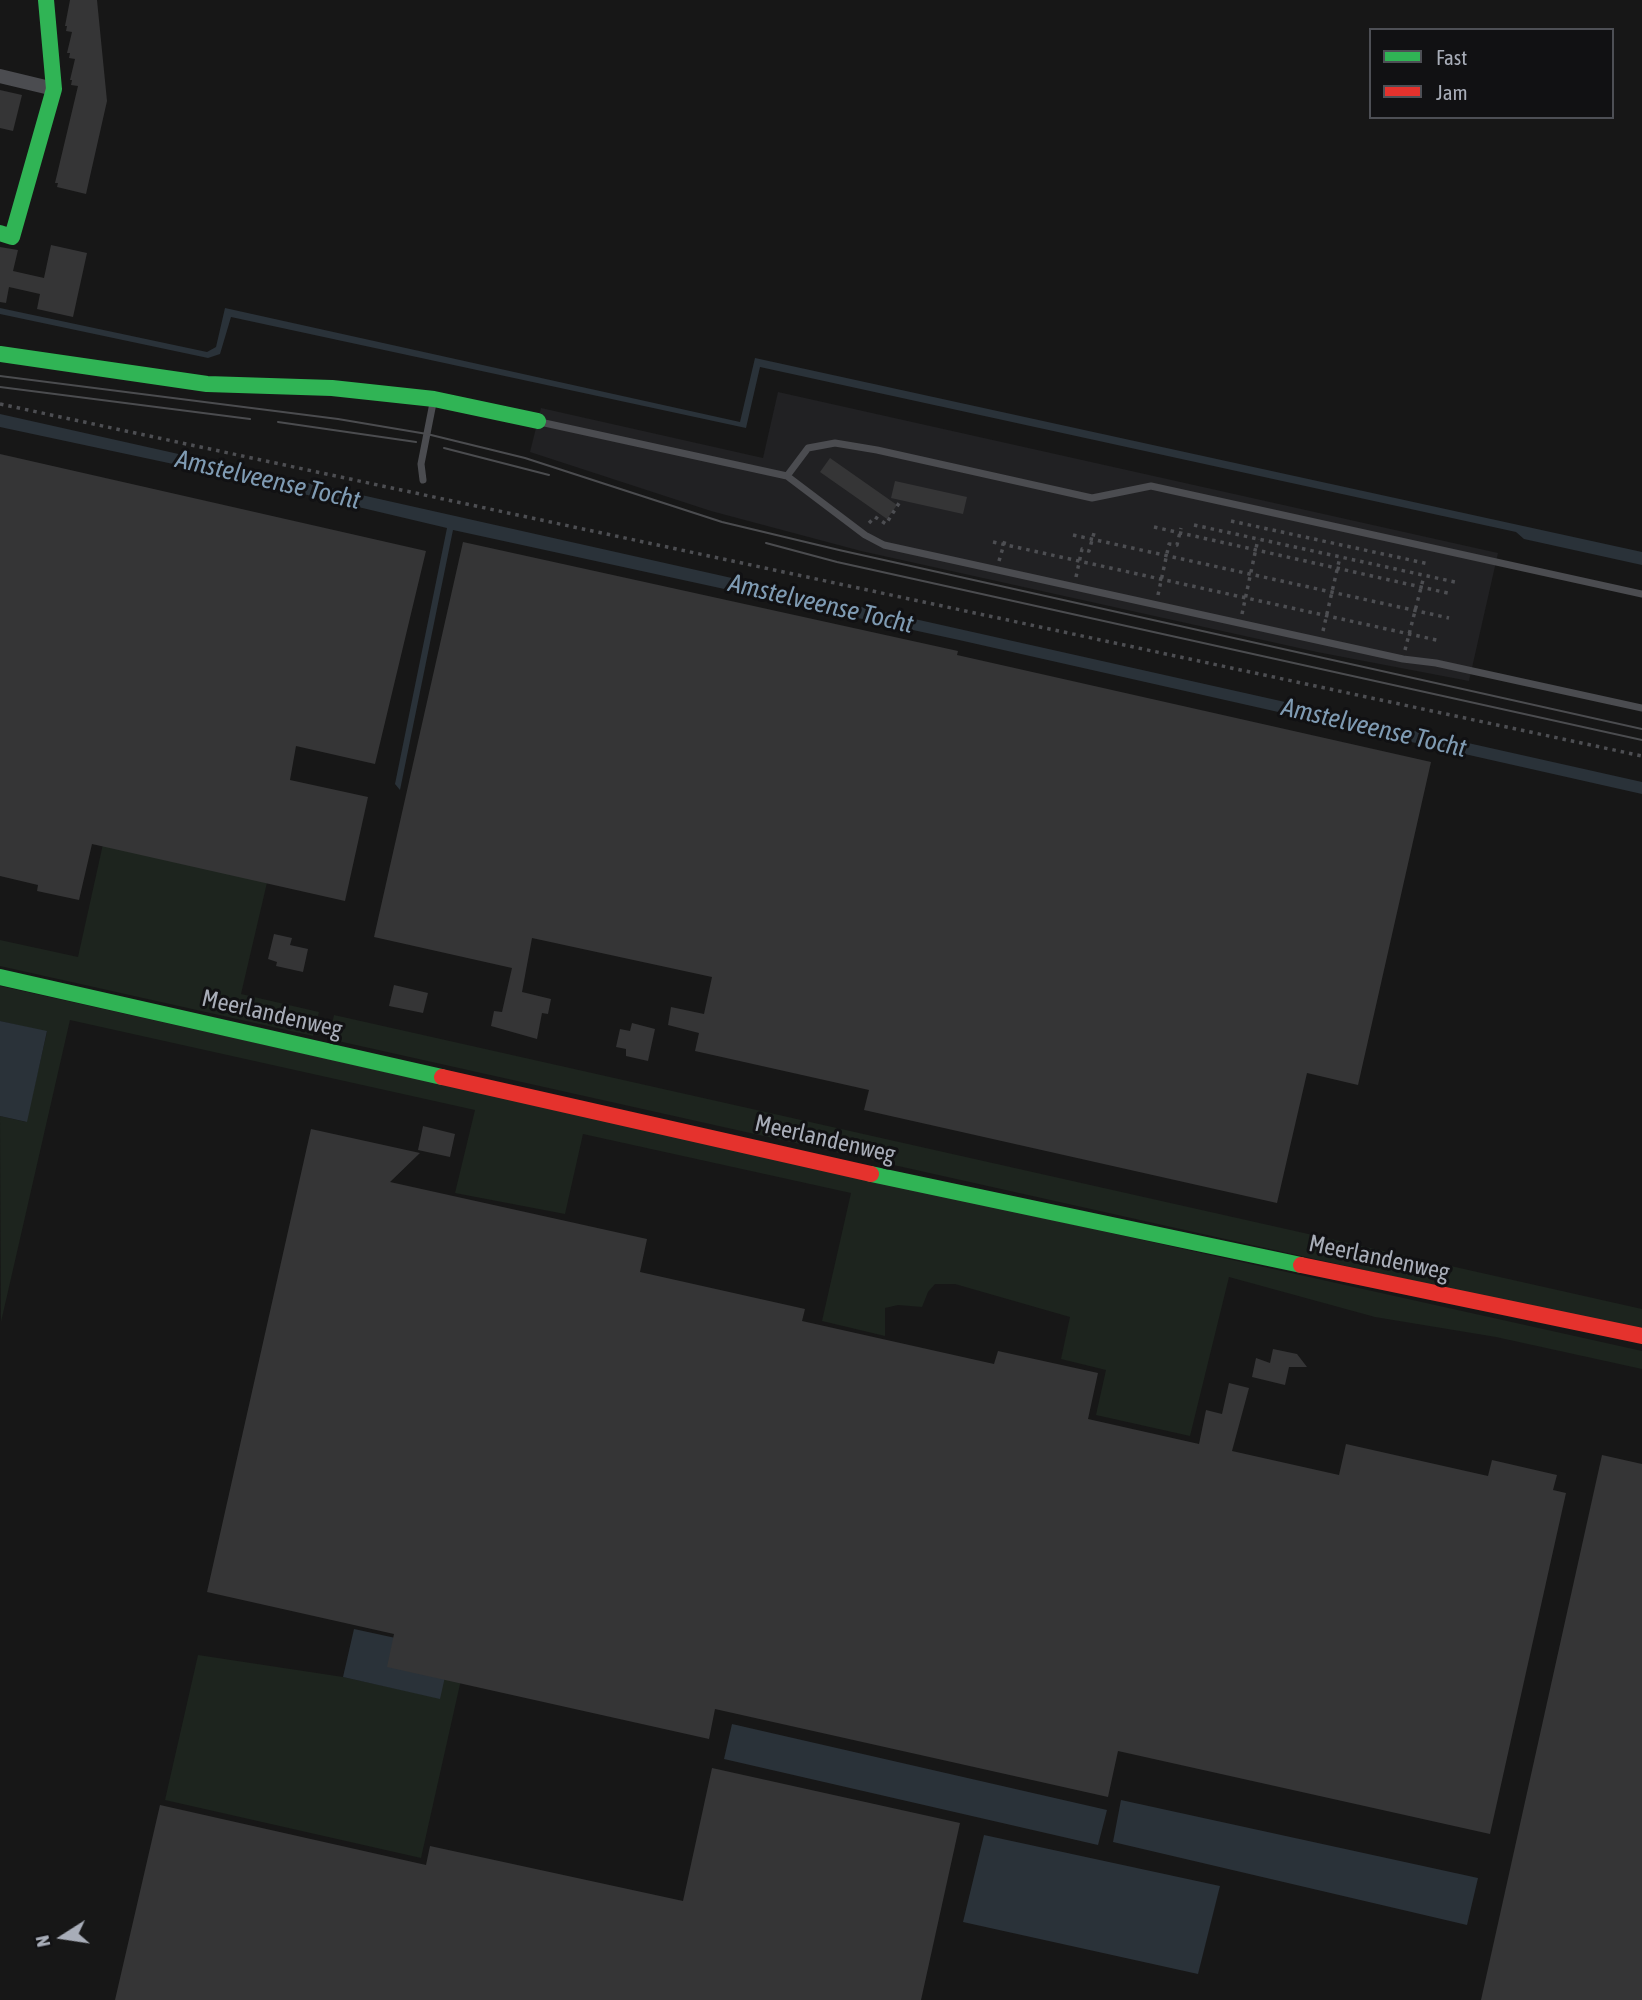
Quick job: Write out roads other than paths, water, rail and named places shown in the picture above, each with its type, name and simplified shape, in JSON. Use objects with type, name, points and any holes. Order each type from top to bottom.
[{"type":"street","points":[[0,233],[12,237],[54,89],[46,0]]},
{"type":"street","points":[[0,76],[54,89]]},
{"type":"street","points":[[0,354],[207,384],[332,388],[434,399],[538,421]]},
{"type":"street","name":"Meerlandenweg","points":[[0,977],[995,1202],[1642,1336]]},
{"type":"lane","points":[[423,480],[421,464],[434,399]]},
{"type":"lane","points":[[538,421],[787,476],[865,535],[884,545],[1376,653],[1436,663],[1642,708]]},
{"type":"lane","points":[[787,476],[808,449],[835,443],[1093,498],[1151,486],[1642,594]]},
{"type":"water","points":[[0,308],[207,352],[216,347],[225,308],[740,422],[755,358],[1642,552],[1642,565],[1524,539],[1516,532],[760,367],[746,428],[231,317],[220,354],[208,358],[0,314]]},
{"type":"water","name":"Amstelveense Tocht","points":[[0,414],[1642,782],[1642,794],[959,640],[453,530],[400,790],[395,784],[447,528],[206,471],[0,427]]},
{"type":"water","points":[[0,1021],[47,1031],[27,1122],[0,1116]]},
{"type":"water","points":[[354,1629],[451,1650],[440,1699],[343,1677]]},
{"type":"water","points":[[732,1724],[1107,1810],[1098,1845],[724,1759]]},
{"type":"water","points":[[1121,1800],[1478,1878],[1467,1925],[1113,1842]]},
{"type":"water","points":[[984,1835],[1220,1886],[1198,1974],[963,1922]]},
{"type":"tram line","points":[[0,376],[338,419],[427,434],[525,458],[722,522],[1642,729]]},
{"type":"tram line","points":[[0,387],[250,419]]},
{"type":"tram line","points":[[278,422],[416,442]]},
{"type":"tram line","points":[[444,448],[549,475]]},
{"type":"tram line","points":[[766,543],[837,562],[1642,740]]}]
